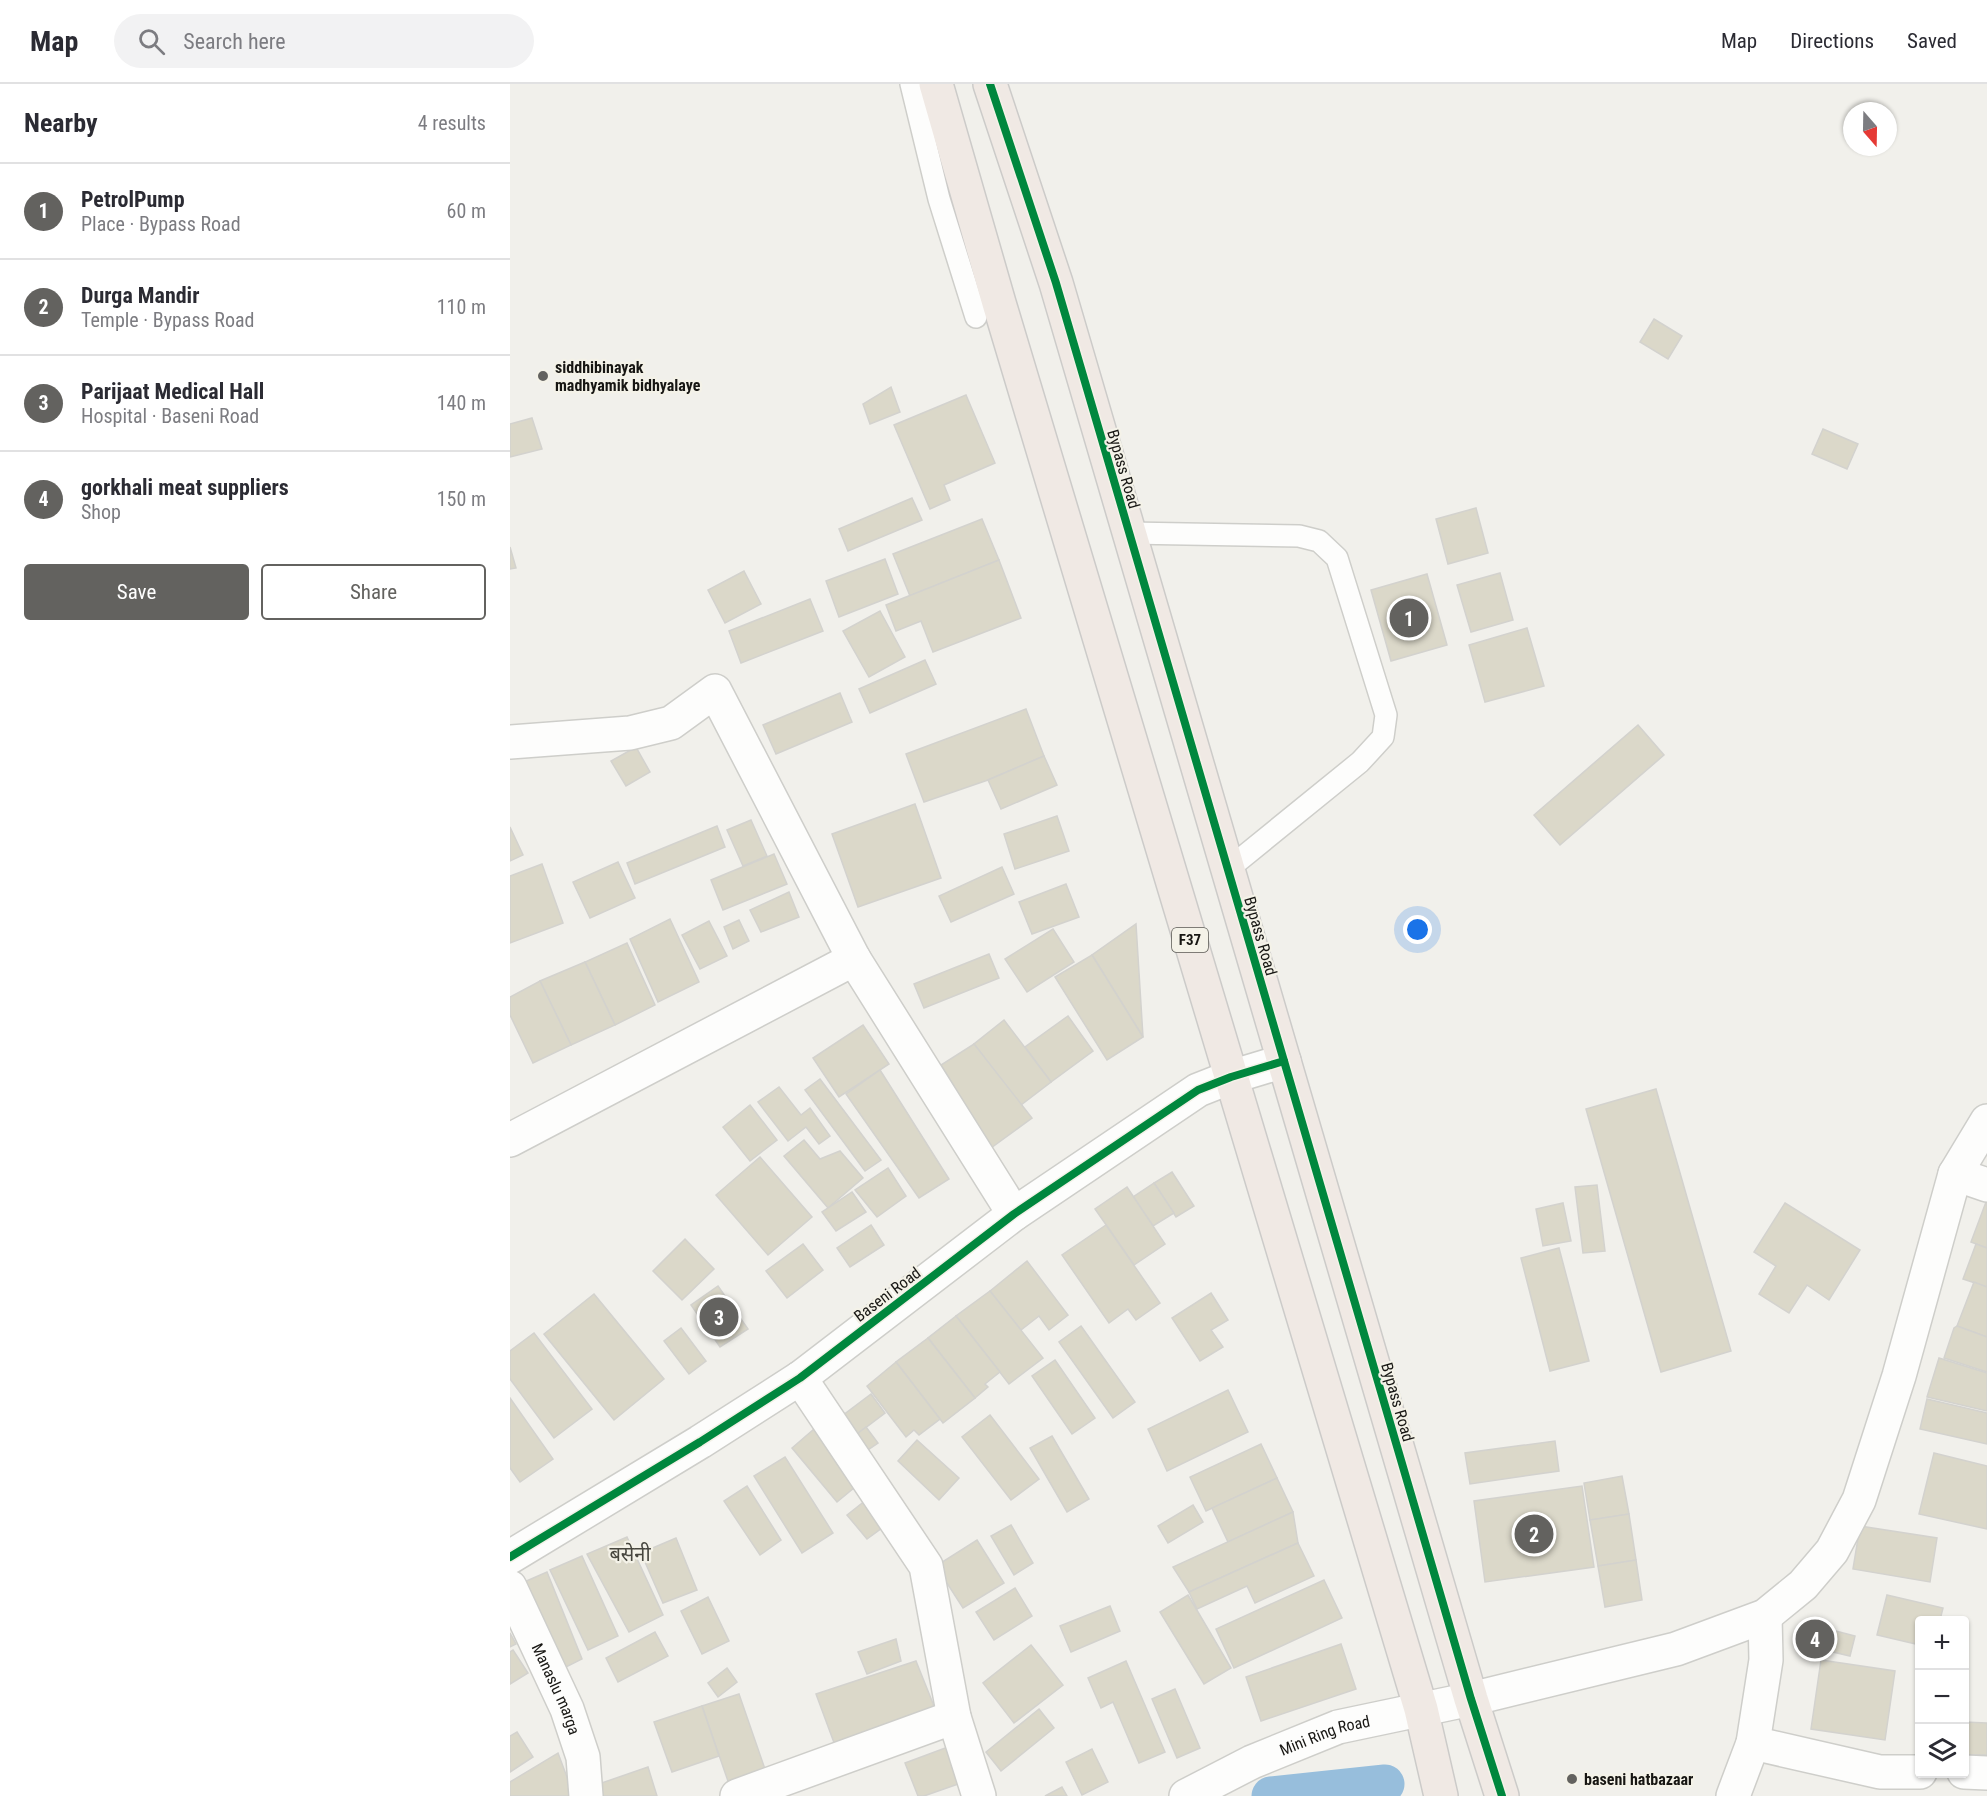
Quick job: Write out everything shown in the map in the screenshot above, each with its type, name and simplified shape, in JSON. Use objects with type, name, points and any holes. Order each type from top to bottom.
[{"type":"highway","name":"F37","points":[[936,84],[999,303],[1421,1709],[1441,1796]]},
{"type":"highway","name":"Bypass Road","points":[[990,84],[1056,283],[1471,1699],[1502,1796]]},
{"type":"street","points":[[510,742],[630,733],[671,723],[715,691],[854,959],[1014,1214]]},
{"type":"street","points":[[510,1140],[854,959]]},
{"type":"street","name":"Baseni Road","points":[[510,1557],[700,1442],[800,1378],[1014,1214],[1198,1090],[1231,1077],[1284,1062]]},
{"type":"street","name":"Mini Ring Road","points":[[1186,1796],[1252,1762],[1338,1727],[1471,1699],[1676,1649],[1766,1616],[1803,1585],[1832,1551],[1859,1500],[1899,1376],[1955,1174],[1987,1121]]},
{"type":"street","points":[[1955,1174],[1987,1185]]},
{"type":"street","points":[[800,1378],[926,1566],[954,1717],[979,1796]]},
{"type":"street","name":"Manaslu marga","points":[[510,1587],[567,1709],[583,1757],[586,1796]]},
{"type":"street","points":[[1733,1796],[1753,1743],[1766,1660],[1766,1616]]},
{"type":"street","points":[[737,1796],[954,1717]]},
{"type":"street","points":[[1753,1743],[1880,1772],[1915,1772]]},
{"type":"street","points":[[1969,1772],[1987,1773]]},
{"type":"lane","points":[[911,84],[939,200],[976,317]]},
{"type":"lane","points":[[1129,533],[1299,536],[1319,542],[1337,558],[1386,716],[1383,737],[1360,762],[1227,870]]},
{"type":"building","points":[[1654,319],[1682,336],[1668,359],[1640,342]]},
{"type":"building","points":[[891,387],[900,412],[870,424],[863,404]]},
{"type":"building","points":[[966,395],[995,463],[944,485],[950,500],[930,509],[894,425]]},
{"type":"building","points":[[532,418],[542,449],[510,457],[510,424]]},
{"type":"building","points":[[1823,429],[1858,444],[1847,469],[1812,454]]},
{"type":"building","points":[[912,498],[922,520],[848,551],[839,529]]},
{"type":"building","points":[[1476,508],[1488,553],[1448,564],[1436,519]]},
{"type":"building","points":[[982,519],[999,560],[910,596],[893,554]]},
{"type":"building","points":[[510,547],[516,568],[510,569]]},
{"type":"building","points":[[885,559],[898,594],[839,617],[826,581]]},
{"type":"building","points":[[999,560],[1021,618],[933,652],[921,621],[896,631],[886,605]]},
{"type":"building","points":[[744,571],[761,604],[725,623],[708,590]]},
{"type":"building","points":[[1500,573],[1513,620],[1471,632],[1457,585]]},
{"type":"building","points":[[1427,574],[1447,645],[1391,661],[1371,590]]},
{"type":"building","points":[[810,599],[823,631],[741,663],[729,631]]},
{"type":"building","points":[[880,611],[905,657],[869,677],[843,631]]},
{"type":"building","points":[[1527,628],[1544,686],[1485,702],[1469,645]]},
{"type":"building","points":[[925,660],[936,684],[870,713],[859,689]]},
{"type":"building","points":[[840,693],[852,722],[776,754],[763,725]]},
{"type":"building","points":[[1026,709],[1044,756],[988,780],[924,802],[906,754]]},
{"type":"building","points":[[1638,725],[1664,755],[1560,845],[1534,815]]},
{"type":"building","points":[[636,747],[650,772],[626,786],[611,761]]},
{"type":"building","points":[[1044,756],[1057,785],[1001,809],[988,780]]},
{"type":"building","points":[[915,804],[941,878],[858,907],[832,834]]},
{"type":"building","points":[[1057,816],[1069,851],[1015,869],[1004,834]]},
{"type":"building","points":[[751,820],[767,856],[743,866],[727,830]]},
{"type":"building","points":[[717,826],[725,847],[635,884],[627,863]]},
{"type":"building","points":[[510,827],[523,855],[510,861]]},
{"type":"building","points":[[774,854],[787,884],[723,910],[711,880]]},
{"type":"building","points":[[618,862],[635,898],[590,918],[573,882]]},
{"type":"building","points":[[542,864],[563,923],[510,943],[510,876]]},
{"type":"building","points":[[1002,867],[1014,894],[951,922],[939,896]]},
{"type":"building","points":[[1066,884],[1079,917],[1032,934],[1019,902]]},
{"type":"building","points":[[789,892],[799,917],[761,932],[750,910]]},
{"type":"building","points":[[670,919],[699,982],[658,1002],[630,939]]},
{"type":"building","points":[[739,920],[749,941],[733,949],[724,927]]},
{"type":"building","points":[[709,921],[727,956],[700,969],[682,935]]},
{"type":"building","points":[[1136,924],[1143,1037],[1092,955]]},
{"type":"building","points":[[1053,929],[1074,962],[1027,992],[1005,959]]},
{"type":"building","points":[[627,943],[655,1005],[615,1025],[585,962]]},
{"type":"building","points":[[989,954],[999,978],[924,1008],[914,984]]},
{"type":"building","points":[[1092,955],[1143,1037],[1107,1060],[1055,977]]},
{"type":"building","points":[[585,962],[615,1025],[571,1045],[540,981]]},
{"type":"building","points":[[540,981],[571,1045],[533,1063],[510,1015],[510,997]]},
{"type":"building","points":[[1068,1016],[1093,1051],[1051,1082],[1025,1047]]},
{"type":"building","points":[[1004,1020],[1051,1082],[1021,1105],[974,1044]]},
{"type":"building","points":[[863,1025],[889,1064],[839,1097],[813,1058]]},
{"type":"building","points":[[974,1044],[1032,1118],[991,1148],[941,1065]]},
{"type":"building","points":[[880,1070],[949,1179],[919,1198],[846,1094]]},
{"type":"building","points":[[820,1079],[881,1160],[865,1171],[805,1090]]},
{"type":"building","points":[[779,1087],[801,1115],[810,1108],[830,1136],[819,1144],[806,1127],[788,1141],[758,1102]]},
{"type":"building","points":[[1656,1089],[1731,1351],[1661,1372],[1586,1109]]},
{"type":"building","points":[[750,1105],[777,1140],[750,1161],[723,1127]]},
{"type":"building","points":[[804,1140],[820,1159],[840,1151],[863,1178],[828,1208],[784,1156]]},
{"type":"building","points":[[760,1157],[812,1217],[768,1255],[716,1195]]},
{"type":"building","points":[[888,1168],[906,1196],[877,1217],[855,1190]]},
{"type":"building","points":[[1172,1172],[1194,1206],[1176,1217],[1154,1183]]},
{"type":"building","points":[[1154,1183],[1174,1213],[1153,1226],[1133,1197]]},
{"type":"building","points":[[1597,1185],[1605,1251],[1583,1253],[1575,1187]]},
{"type":"building","points":[[1127,1187],[1165,1244],[1134,1265],[1095,1209]]},
{"type":"building","points":[[852,1192],[866,1212],[836,1231],[822,1212]]},
{"type":"building","points":[[1987,1202],[1987,1248],[1971,1242]]},
{"type":"building","points":[[1563,1203],[1571,1241],[1543,1246],[1536,1209]]},
{"type":"building","points":[[1785,1203],[1860,1250],[1829,1300],[1807,1285],[1789,1313],[1759,1294],[1776,1266],[1754,1252]]},
{"type":"building","points":[[871,1225],[884,1245],[850,1267],[837,1248]]},
{"type":"building","points":[[1106,1225],[1160,1303],[1136,1320],[1128,1309],[1109,1323],[1062,1255]]},
{"type":"building","points":[[685,1239],[714,1269],[682,1300],[653,1271]]},
{"type":"building","points":[[803,1244],[823,1270],[787,1298],[766,1271]]},
{"type":"building","points":[[1976,1244],[1987,1248],[1987,1287],[1963,1279]]},
{"type":"building","points":[[1559,1248],[1589,1361],[1550,1371],[1521,1258]]},
{"type":"building","points":[[1027,1261],[1068,1315],[1049,1330],[1039,1316],[1021,1330],[990,1291]]},
{"type":"building","points":[[1974,1282],[1987,1287],[1987,1337],[1957,1326]]},
{"type":"building","points":[[718,1286],[748,1329],[720,1347],[691,1305]]},
{"type":"building","points":[[990,1291],[1043,1358],[1009,1384],[956,1316]]},
{"type":"building","points":[[1211,1293],[1228,1320],[1211,1330],[1223,1347],[1200,1361],[1172,1318]]},
{"type":"building","points":[[594,1294],[664,1379],[614,1420],[544,1334]]},
{"type":"building","points":[[956,1316],[1000,1372],[985,1384],[988,1387],[975,1398],[928,1338]]},
{"type":"building","points":[[1081,1326],[1135,1402],[1113,1418],[1059,1342]]},
{"type":"building","points":[[1957,1326],[1987,1337],[1987,1372],[1944,1358],[1954,1328]]},
{"type":"building","points":[[681,1328],[706,1361],[689,1374],[664,1341]]},
{"type":"building","points":[[534,1333],[592,1409],[554,1438],[510,1379],[510,1351]]},
{"type":"building","points":[[928,1338],[975,1398],[943,1423],[896,1362]]},
{"type":"building","points":[[1939,1358],[1987,1373],[1987,1411],[1927,1397]]},
{"type":"building","points":[[1055,1360],[1095,1418],[1072,1434],[1032,1376]]},
{"type":"building","points":[[896,1362],[940,1419],[919,1435],[914,1430],[906,1437],[867,1386]]},
{"type":"building","points":[[1228,1390],[1248,1432],[1167,1471],[1148,1429]]},
{"type":"building","points":[[871,1394],[885,1413],[848,1441],[834,1422]]},
{"type":"building","points":[[510,1398],[553,1459],[520,1482],[510,1468]]},
{"type":"building","points":[[1927,1399],[1987,1413],[1987,1444],[1920,1429]]},
{"type":"building","points":[[990,1415],[1039,1479],[1011,1500],[962,1437]]},
{"type":"building","points":[[866,1427],[878,1443],[859,1456],[848,1441]]},
{"type":"building","points":[[814,1429],[860,1483],[837,1502],[792,1448]]},
{"type":"building","points":[[1052,1436],[1089,1499],[1067,1512],[1030,1448]]},
{"type":"building","points":[[917,1440],[959,1478],[939,1500],[898,1461]]},
{"type":"building","points":[[1555,1441],[1559,1471],[1470,1484],[1465,1453]]},
{"type":"building","points":[[1261,1444],[1277,1478],[1206,1511],[1190,1477]]},
{"type":"building","points":[[1934,1453],[1987,1466],[1987,1529],[1919,1514]]},
{"type":"building","points":[[785,1457],[833,1533],[802,1553],[754,1476]]},
{"type":"building","points":[[1622,1476],[1629,1514],[1590,1520],[1584,1483]]},
{"type":"building","points":[[1277,1478],[1293,1512],[1228,1542],[1212,1508]]},
{"type":"building","points":[[747,1486],[781,1540],[760,1555],[724,1501]]},
{"type":"building","points":[[1582,1486],[1594,1567],[1485,1582],[1474,1501]]},
{"type":"building","points":[[866,1500],[886,1525],[867,1539],[847,1515]]},
{"type":"building","points":[[1193,1505],[1203,1522],[1168,1543],[1158,1526]]},
{"type":"building","points":[[1293,1512],[1298,1543],[1189,1592],[1173,1567]]},
{"type":"building","points":[[1629,1514],[1636,1560],[1598,1566],[1590,1520]]},
{"type":"building","points":[[1011,1525],[1033,1563],[1014,1575],[991,1536]]},
{"type":"building","points":[[1860,1526],[1937,1538],[1930,1582],[1853,1569]]},
{"type":"building","points":[[627,1537],[663,1615],[629,1632],[587,1554]]},
{"type":"building","points":[[676,1538],[697,1590],[663,1603],[641,1553]]},
{"type":"building","points":[[977,1540],[1004,1583],[963,1608],[936,1566]]},
{"type":"building","points":[[1298,1543],[1314,1576],[1255,1603],[1247,1586],[1197,1609],[1189,1592]]},
{"type":"building","points":[[582,1556],[618,1636],[588,1650],[550,1570]]},
{"type":"building","points":[[1636,1560],[1642,1600],[1605,1607],[1598,1566]]},
{"type":"building","points":[[547,1572],[582,1659],[560,1670],[522,1583]]},
{"type":"building","points":[[1324,1580],[1342,1618],[1234,1668],[1216,1629]]},
{"type":"building","points":[[1015,1588],[1032,1616],[994,1640],[976,1612]]},
{"type":"building","points":[[1188,1595],[1231,1668],[1204,1684],[1160,1612]]},
{"type":"building","points":[[1887,1595],[1943,1608],[1941,1616],[1915,1616],[1915,1644],[1877,1635]]},
{"type":"building","points":[[708,1597],[729,1641],[702,1654],[681,1611]]},
{"type":"building","points":[[1110,1606],[1120,1631],[1071,1652],[1060,1626]]},
{"type":"building","points":[[1813,1625],[1855,1636],[1850,1656],[1807,1646]]},
{"type":"building","points":[[655,1632],[668,1656],[618,1682],[606,1658]]},
{"type":"building","points":[[510,1633],[516,1644],[510,1647]]},
{"type":"building","points":[[896,1639],[901,1661],[867,1674],[858,1652]]},
{"type":"building","points":[[1341,1644],[1356,1689],[1261,1721],[1246,1677]]},
{"type":"building","points":[[1031,1645],[1063,1685],[1014,1723],[983,1683]]},
{"type":"building","points":[[513,1650],[528,1673],[510,1684],[510,1652]]},
{"type":"building","points":[[1821,1660],[1895,1671],[1885,1740],[1811,1729]]},
{"type":"building","points":[[916,1661],[936,1711],[836,1748],[816,1694]]},
{"type":"building","points":[[1126,1661],[1165,1752],[1139,1763],[1113,1702],[1101,1708],[1088,1678]]},
{"type":"building","points":[[727,1668],[737,1682],[718,1697],[708,1683]]},
{"type":"building","points":[[1175,1689],[1200,1748],[1177,1758],[1152,1699]]},
{"type":"building","points":[[739,1694],[766,1772],[729,1784],[702,1706]]},
{"type":"building","points":[[702,1706],[719,1756],[672,1772],[654,1722]]},
{"type":"building","points":[[1039,1709],[1054,1728],[1001,1771],[986,1752]]},
{"type":"building","points":[[1969,1722],[1987,1723],[1987,1755],[1969,1755]]},
{"type":"building","points":[[517,1732],[533,1757],[510,1772],[510,1736]]},
{"type":"building","points":[[948,1747],[961,1783],[918,1796],[905,1763]]},
{"type":"building","points":[[1092,1749],[1108,1782],[1082,1795],[1066,1762]]},
{"type":"building","points":[[558,1753],[574,1796],[510,1796],[510,1782]]},
{"type":"building","points":[[648,1767],[657,1796],[596,1796],[593,1786]]},
{"type":"building","points":[[1062,1787],[1067,1796],[1045,1796]]},
{"type":"waterway","points":[[1271,1796],[1385,1784]]},
{"type":"cycle path","points":[[990,84],[1056,283],[1471,1699],[1502,1796]]},
{"type":"cycle path","points":[[510,1557],[700,1442],[800,1378],[1014,1214],[1198,1090],[1284,1061]]},
{"type":"place","name":"siddhibinayak madhyamik bidhyalaye","points":[[543,376]]},
{"type":"place","name":"PetrolPump","points":[[1409,618]]},
{"type":"place","name":"Parijaat Medical Hall","points":[[719,1317]]},
{"type":"place","name":"Durga Mandir","points":[[1534,1534]]},
{"type":"place","name":"gorkhali meat suppliers","points":[[1815,1639]]},
{"type":"place","name":"baseni hatbazaar","points":[[1572,1779]]},
{"type":"district","name":"बसेनी","points":[[630,1554]]}]
